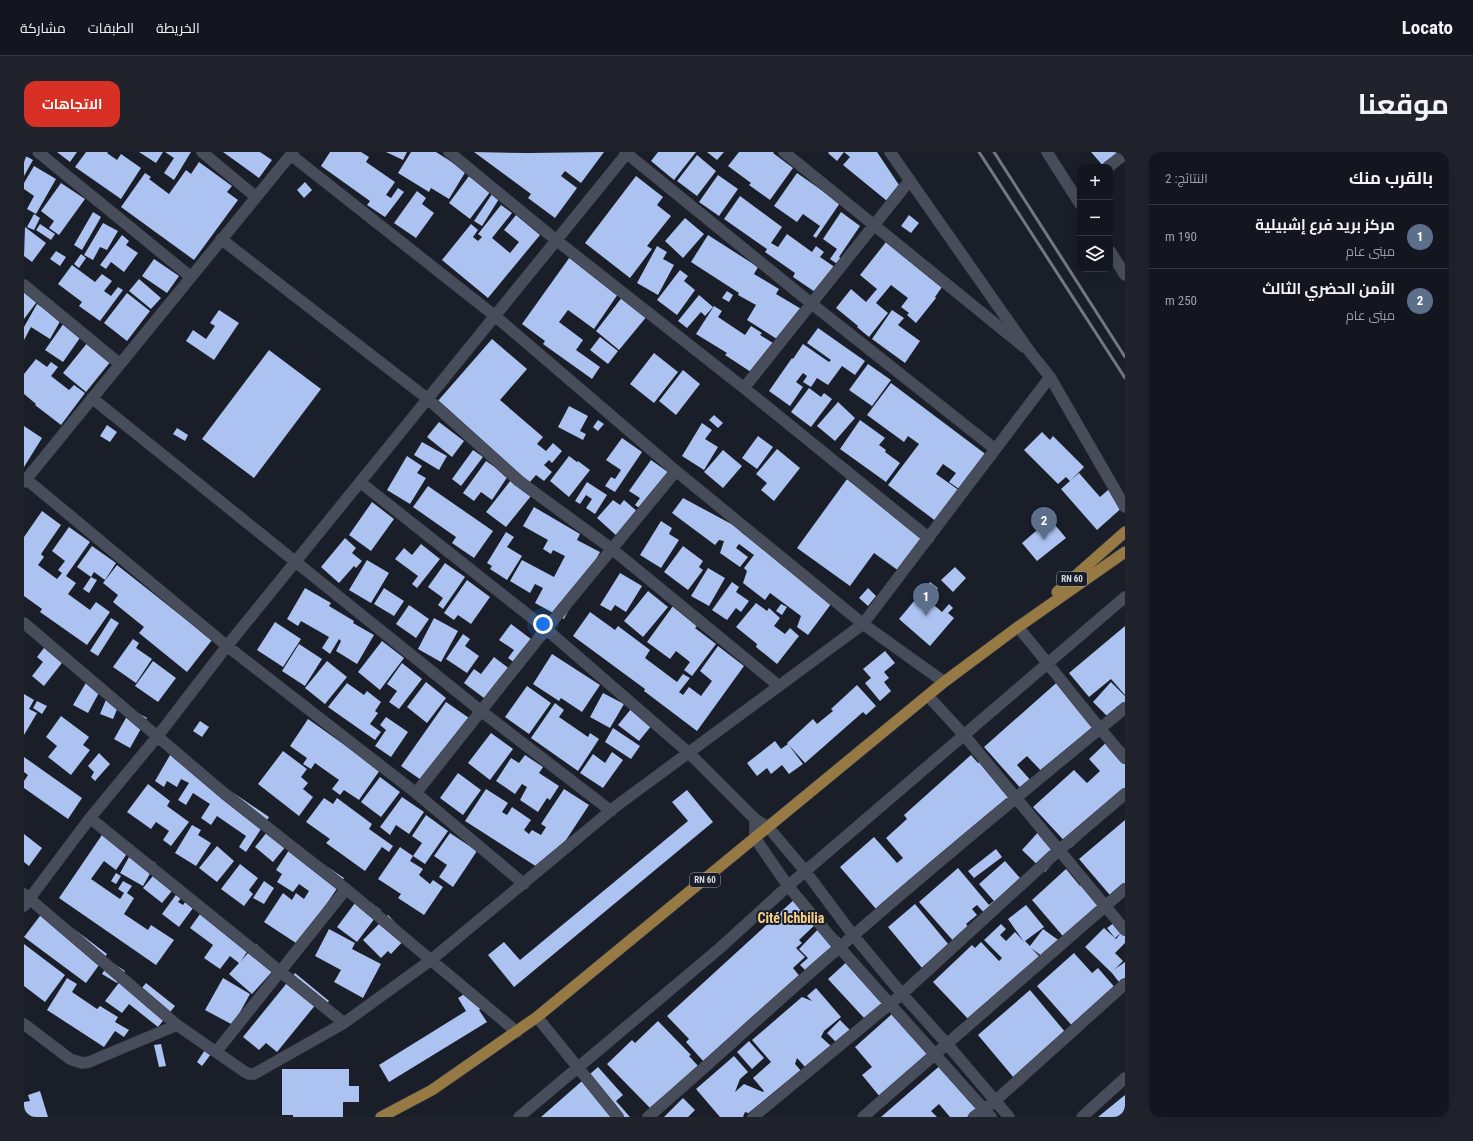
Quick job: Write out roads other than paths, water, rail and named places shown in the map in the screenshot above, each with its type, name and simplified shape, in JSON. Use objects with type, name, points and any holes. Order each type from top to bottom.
[{"type":"main road","name":"RN 60","points":[[1018,627],[1125,532]]},
{"type":"main road","name":"RN 60","points":[[381,1117],[432,1090],[537,1017],[944,682],[1018,627],[1125,552]]},
{"type":"street","points":[[38,152],[191,277]]},
{"type":"street","points":[[202,152],[256,197]]},
{"type":"street","points":[[449,152],[556,240],[744,388],[929,538]]},
{"type":"street","points":[[995,449],[812,304],[626,152],[227,646],[157,737],[90,818],[26,900],[177,1025],[245,1072],[254,1074],[344,1023],[431,960],[611,811],[863,624],[1050,378]]},
{"type":"street","points":[[784,152],[1030,352]]},
{"type":"street","points":[[890,152],[1030,352],[1050,378],[1125,507]]},
{"type":"street","points":[[1047,152],[1077,191]]},
{"type":"street","points":[[524,884],[416,793],[227,646],[25,480],[292,153],[495,316],[676,471],[863,624],[944,682]]},
{"type":"street","points":[[1112,164],[1125,154]]},
{"type":"street","points":[[744,388],[910,180]]},
{"type":"street","points":[[221,239],[428,399],[519,481],[612,549],[779,686]]},
{"type":"street","points":[[1113,256],[1125,274]]},
{"type":"street","points":[[24,285],[120,364]]},
{"type":"street","points":[[92,398],[481,711],[611,811]]},
{"type":"street","points":[[416,793],[546,629],[676,471]]},
{"type":"street","points":[[360,482],[546,629],[689,753],[755,819],[768,827],[806,872],[853,935],[902,994],[1009,1117]]},
{"type":"street","points":[[519,1117],[720,948],[788,886],[1125,597]]},
{"type":"street","points":[[24,623],[225,794],[346,889],[517,1032]]},
{"type":"street","points":[[1018,627],[1099,729],[1125,758]]},
{"type":"street","points":[[928,696],[964,735],[1058,851],[1125,930]]},
{"type":"street","points":[[648,1117],[704,1069],[839,947],[1015,798],[1125,708]]},
{"type":"street","points":[[753,1117],[902,994],[1058,851],[1125,794]]},
{"type":"street","points":[[90,818],[344,1023]]},
{"type":"street","points":[[755,819],[756,838],[788,886],[889,1004],[988,1113]]},
{"type":"street","points":[[216,1052],[346,889]]},
{"type":"street","points":[[863,1117],[1125,889]]},
{"type":"street","points":[[974,1117],[988,1113],[995,1101],[1125,984]]},
{"type":"street","points":[[537,1017],[618,1117]]},
{"type":"street","points":[[24,1024],[70,1059],[82,1063],[89,1062],[177,1025]]},
{"type":"street","points":[[1082,1117],[1125,1078]]},
{"type":"railway","points":[[979,152],[1125,378]]},
{"type":"railway","points":[[994,152],[1125,357]]},
{"type":"place","name":"الأمن الحضري الثالث","points":[[1044,540]]},
{"type":"place","name":"مركز بريد فرع إشبيلية","points":[[926,616]]},
{"type":"district","name":"Cité Ichbilia","points":[[791,918]]}]
